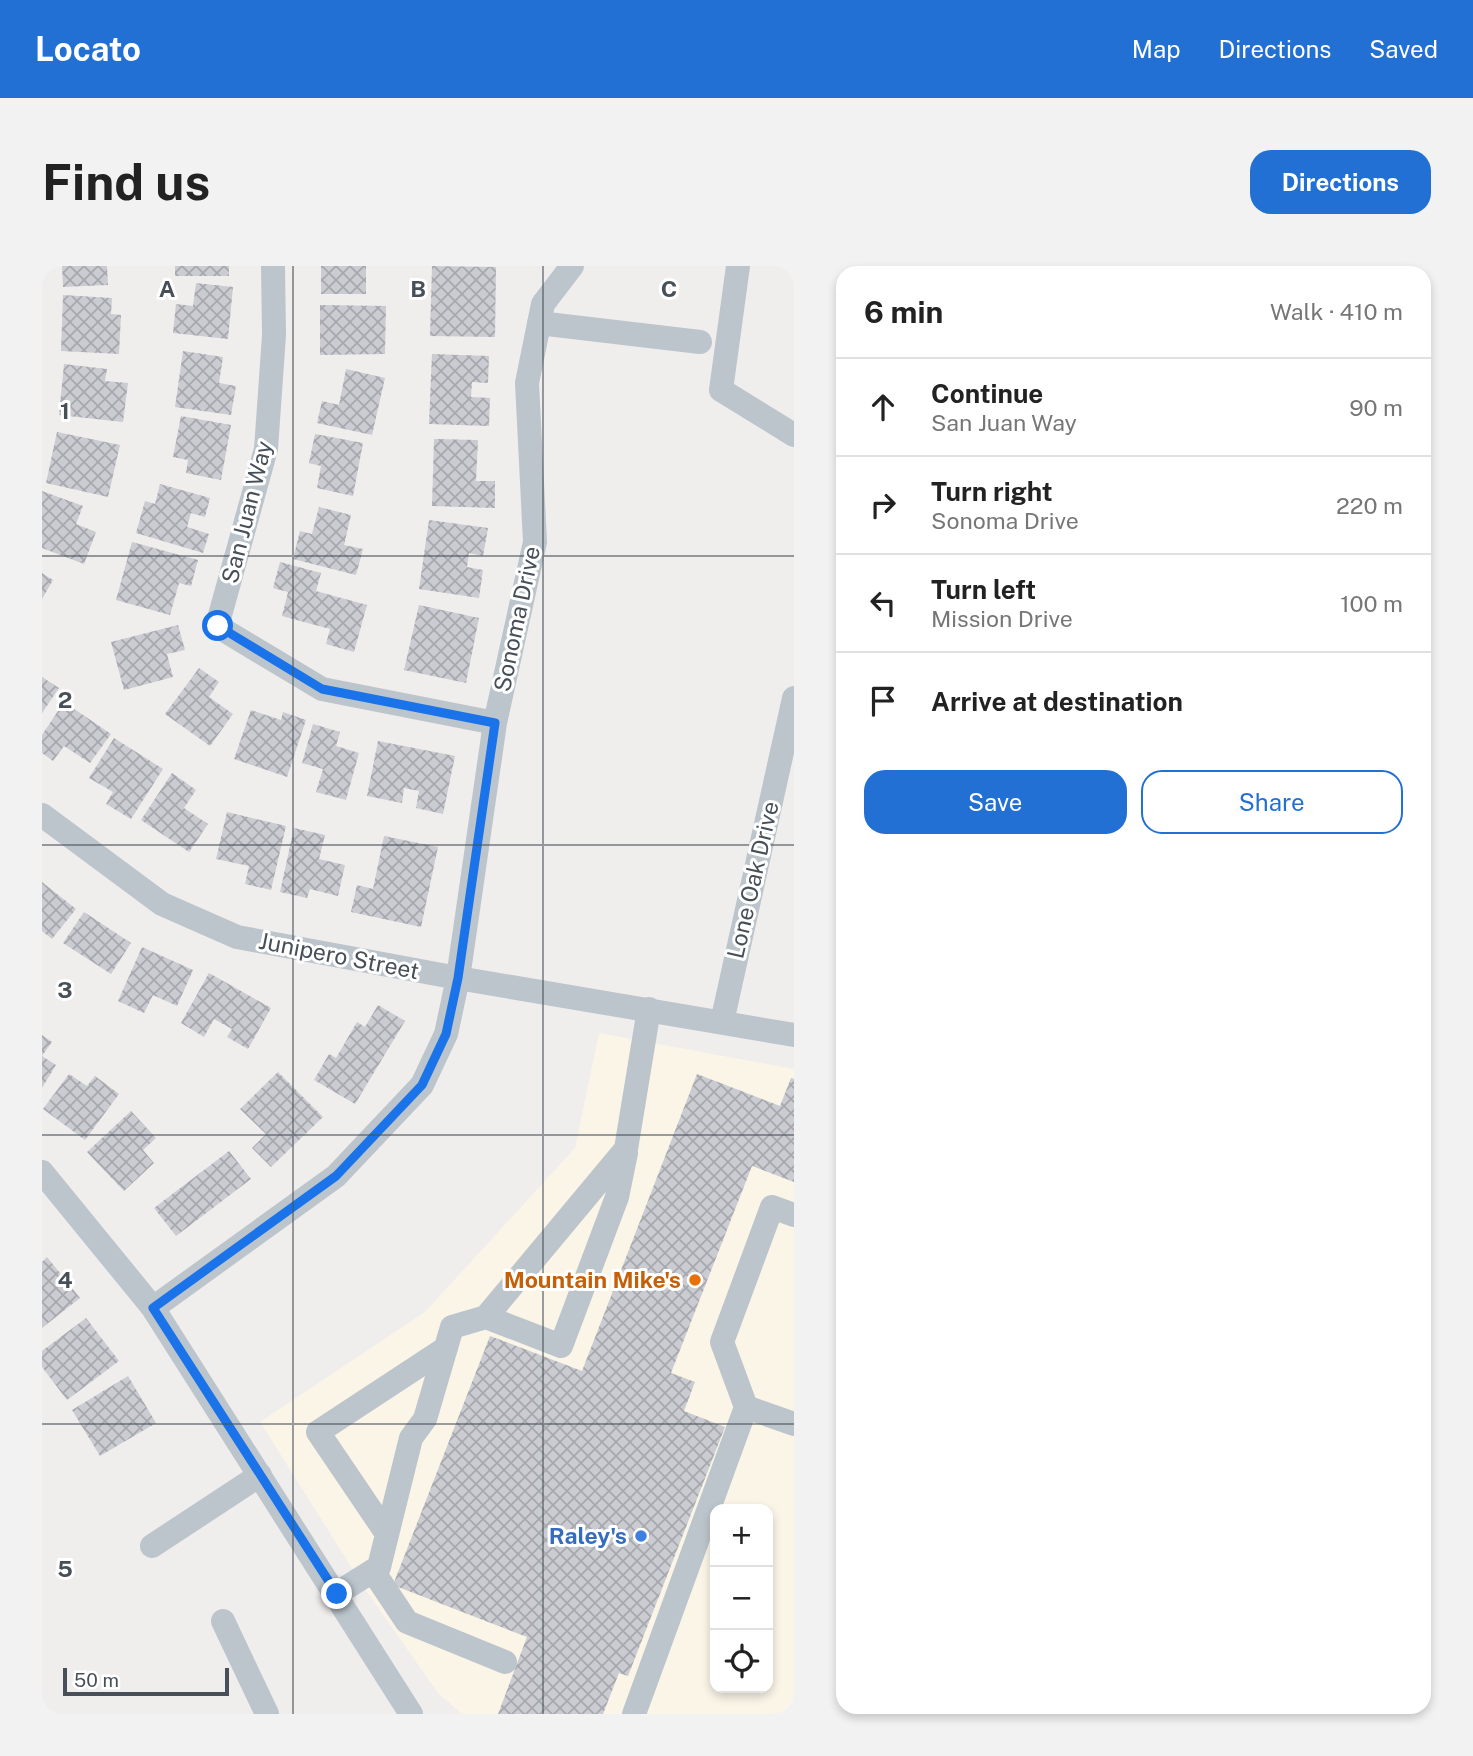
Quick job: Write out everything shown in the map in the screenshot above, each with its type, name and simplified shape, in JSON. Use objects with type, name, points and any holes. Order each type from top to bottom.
[{"type":"street","name":"San Juan Way","points":[[273,266],[274,335],[266,449],[218,626],[322,689],[495,723]]},
{"type":"street","name":"Sonoma Drive","points":[[153,1308],[336,1176],[422,1085],[446,1034],[458,978],[495,723],[535,542],[527,383],[543,304],[572,266]]},
{"type":"street","points":[[738,266],[721,390],[794,435]]},
{"type":"street","points":[[539,323],[701,342]]},
{"type":"street","name":"Lone Oak Drive","points":[[722,1022],[794,698]]},
{"type":"street","name":"Junipero Street","points":[[42,815],[162,904],[237,937],[794,1035]]},
{"type":"street","points":[[486,1317],[561,1346],[617,1198],[649,1009]]},
{"type":"street","points":[[337,1594],[379,1567],[411,1438],[425,1419],[452,1327],[486,1317],[626,1149]]},
{"type":"street","points":[[42,1172],[153,1308],[411,1714]]},
{"type":"street","points":[[634,1714],[746,1407],[722,1342],[772,1207],[794,1215]]},
{"type":"street","points":[[387,1534],[318,1432],[446,1348]]},
{"type":"street","points":[[746,1407],[794,1424]]},
{"type":"street","points":[[152,1546],[260,1475]]},
{"type":"street","points":[[373,1571],[407,1622],[505,1662]]},
{"type":"street","points":[[223,1621],[267,1714]]},
{"type":"shaded area","points":[[599,1033],[794,1069],[794,1714],[462,1714],[438,1693],[367,1592],[260,1422],[425,1312],[575,1148]]},
{"type":"building","points":[[62,266],[107,266],[108,285],[63,287]]},
{"type":"building","points":[[175,266],[229,266],[229,276],[175,276]]},
{"type":"building","points":[[321,266],[366,266],[366,294],[321,294]]},
{"type":"building","points":[[432,266],[496,267],[495,337],[430,336]]},
{"type":"building","points":[[196,283],[233,287],[228,339],[173,333],[176,304],[193,306]]},
{"type":"building","points":[[63,295],[112,298],[111,314],[121,315],[119,354],[61,351]]},
{"type":"building","points":[[320,305],[386,306],[385,354],[320,355]]},
{"type":"building","points":[[183,351],[223,357],[219,383],[236,386],[231,415],[175,407]]},
{"type":"building","points":[[432,354],[489,356],[488,383],[472,382],[471,397],[490,398],[489,426],[429,424]]},
{"type":"building","points":[[64,364],[107,369],[105,381],[128,383],[123,422],[59,415]]},
{"type":"building","points":[[346,369],[385,378],[372,435],[317,423],[322,401],[339,405]]},
{"type":"building","points":[[181,416],[231,425],[221,480],[186,473],[188,460],[173,457]]},
{"type":"building","points":[[57,432],[120,445],[108,497],[46,483]]},
{"type":"building","points":[[315,434],[363,443],[353,496],[317,488],[321,466],[309,463]]},
{"type":"building","points":[[434,439],[478,440],[476,481],[495,481],[495,508],[432,506]]},
{"type":"building","points":[[160,484],[210,498],[205,517],[191,513],[187,527],[209,534],[203,553],[136,533],[145,501],[155,504]]},
{"type":"building","points":[[42,491],[83,506],[76,524],[96,532],[84,564],[42,548]]},
{"type":"building","points":[[319,507],[351,515],[344,545],[363,549],[356,575],[293,559],[300,531],[312,534]]},
{"type":"building","points":[[429,520],[488,528],[483,556],[469,553],[467,567],[483,570],[479,598],[419,589]]},
{"type":"building","points":[[132,542],[198,560],[191,586],[179,583],[170,615],[116,600]]},
{"type":"building","points":[[280,562],[321,573],[316,591],[367,605],[354,652],[326,644],[330,629],[282,616],[288,592],[273,588]]},
{"type":"building","points":[[42,573],[53,580],[42,599]]},
{"type":"building","points":[[419,605],[479,618],[466,683],[404,670]]},
{"type":"building","points":[[178,625],[185,650],[167,654],[173,677],[124,690],[111,642]]},
{"type":"building","points":[[199,668],[219,682],[209,697],[233,714],[210,746],[165,714]]},
{"type":"building","points":[[42,677],[59,688],[42,713]]},
{"type":"building","points":[[64,702],[111,734],[90,763],[64,746],[53,761],[42,753],[42,735]]},
{"type":"building","points":[[251,710],[281,720],[283,712],[306,720],[287,777],[234,759]]},
{"type":"building","points":[[313,724],[340,732],[336,746],[359,753],[346,800],[316,792],[323,769],[302,763]]},
{"type":"building","points":[[114,738],[163,769],[131,819],[106,804],[113,792],[89,778]]},
{"type":"building","points":[[378,741],[455,756],[443,814],[416,808],[419,791],[404,788],[402,803],[367,796]]},
{"type":"building","points":[[172,773],[196,790],[184,808],[208,824],[189,852],[141,820]]},
{"type":"building","points":[[227,812],[286,826],[271,890],[245,884],[249,866],[216,859]]},
{"type":"building","points":[[294,828],[325,835],[319,859],[345,865],[338,896],[310,889],[307,898],[280,892]]},
{"type":"building","points":[[384,836],[438,847],[421,927],[351,912],[357,885],[373,889]]},
{"type":"building","points":[[42,882],[76,909],[52,939],[42,931]]},
{"type":"building","points":[[84,912],[131,943],[111,974],[63,943]]},
{"type":"building","points":[[142,947],[193,970],[177,1006],[153,995],[144,1013],[118,1001]]},
{"type":"building","points":[[209,973],[271,1008],[248,1049],[227,1037],[232,1029],[214,1019],[204,1037],[181,1023]]},
{"type":"building","points":[[378,1005],[405,1021],[355,1104],[314,1080],[329,1054],[336,1058],[357,1022],[365,1027]]},
{"type":"building","points":[[42,1035],[52,1042],[42,1056]]},
{"type":"building","points":[[42,1056],[56,1065],[42,1088]]},
{"type":"building","points":[[278,1072],[323,1117],[271,1167],[252,1148],[266,1134],[240,1109]]},
{"type":"building","points":[[69,1074],[87,1086],[95,1076],[119,1094],[85,1140],[43,1109]]},
{"type":"building","points":[[697,1074],[780,1106],[791,1078],[794,1079],[794,1182],[752,1166],[671,1373],[695,1382],[684,1411],[725,1427],[628,1676],[619,1673],[603,1714],[498,1714],[527,1637],[393,1585],[490,1336],[582,1371]]},
{"type":"building","points":[[131,1111],[156,1138],[143,1150],[154,1163],[124,1191],[87,1152]]},
{"type":"building","points":[[229,1151],[251,1179],[176,1236],[154,1208]]},
{"type":"building","points":[[47,1257],[80,1298],[42,1328],[42,1262]]},
{"type":"building","points":[[86,1318],[119,1361],[67,1400],[42,1367],[42,1351]]},
{"type":"building","points":[[128,1376],[156,1423],[100,1456],[72,1410]]},
{"type":"place","name":"Mountain Mike's","points":[[695,1280]]},
{"type":"place","name":"Raley's","points":[[641,1536]]},
{"type":"route","points":[[218,626],[322,689],[495,723],[458,978],[446,1034],[422,1085],[336,1176],[153,1308],[337,1594]]}]
